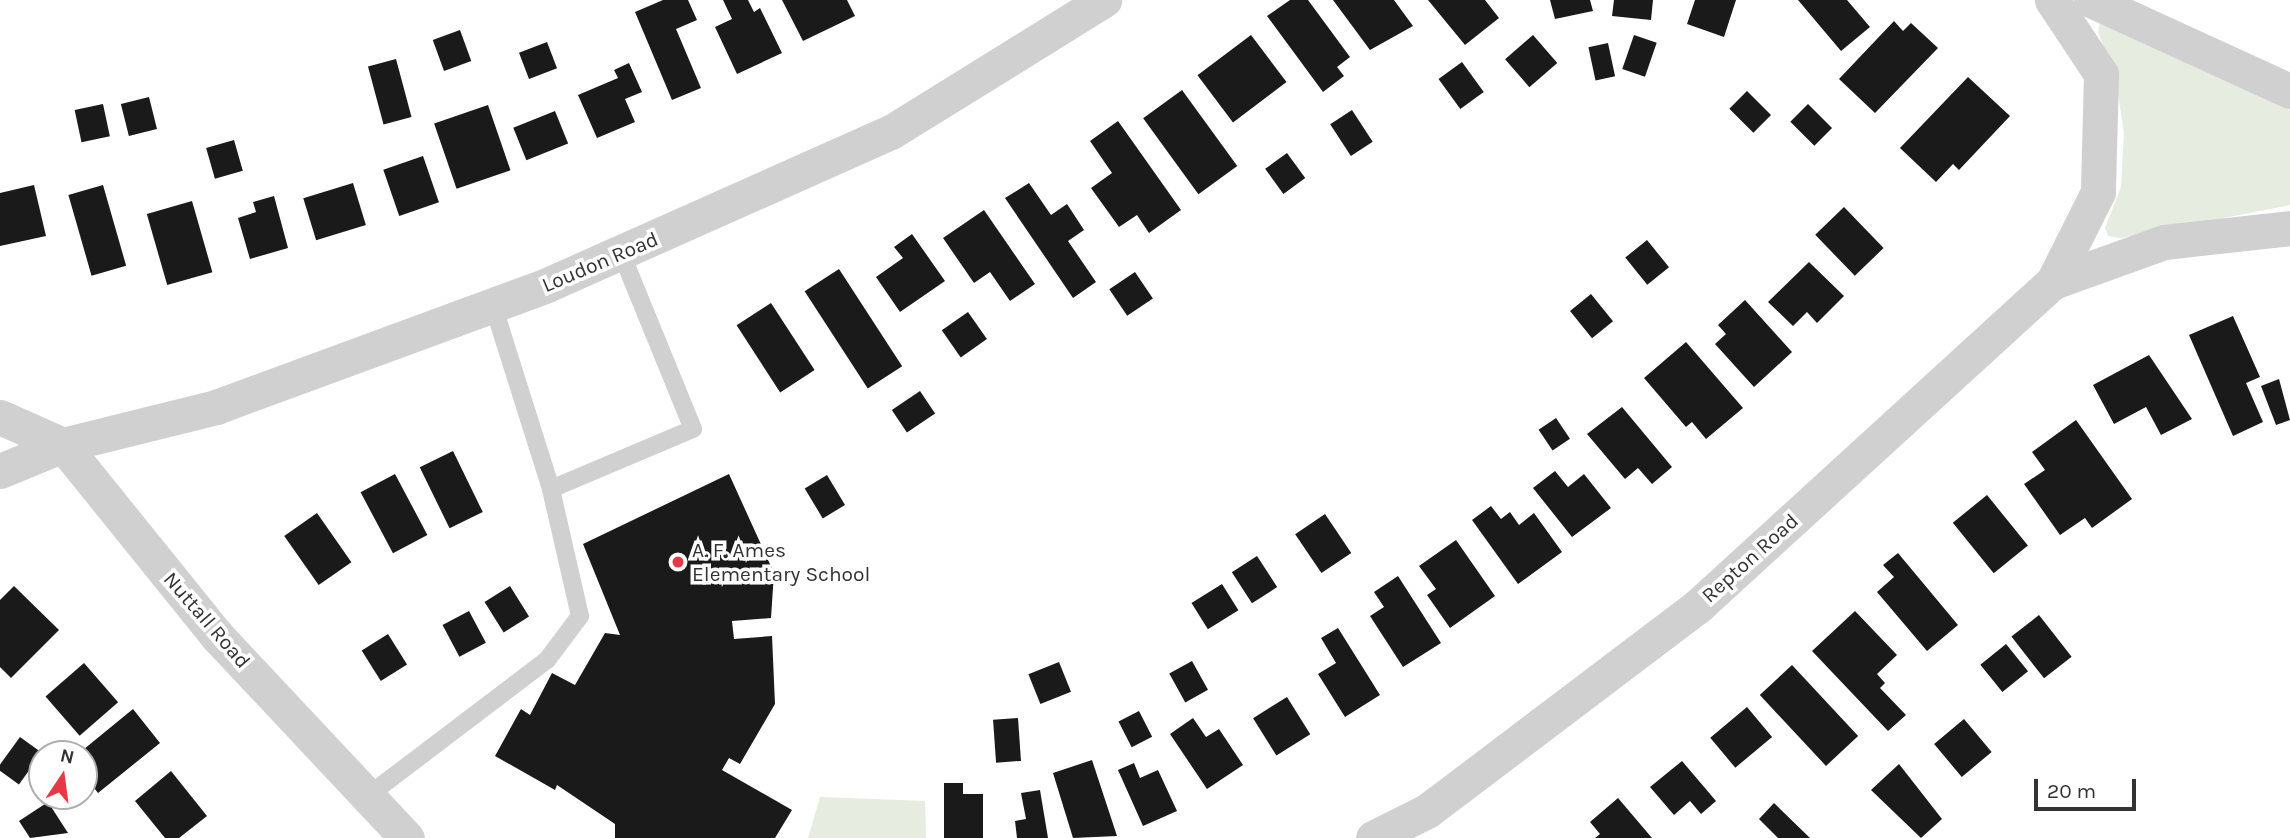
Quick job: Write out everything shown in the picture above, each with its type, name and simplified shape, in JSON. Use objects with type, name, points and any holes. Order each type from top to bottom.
[{"type":"street","name":"Loudon Road","points":[[0,471],[63,445],[216,407],[493,305],[621,253],[891,132],[1104,0]]},
{"type":"street","name":"Repton Road","points":[[1400,838],[1427,811],[1699,605],[2053,282],[2098,192],[2101,74],[2052,0]]},
{"type":"street","points":[[2091,0],[2290,91]]},
{"type":"street","name":"Repton Road","points":[[2053,282],[2164,242],[2290,228]]},
{"type":"street","name":"Nuttall Road","points":[[0,417],[63,445],[218,637],[407,838]]},
{"type":"street","name":"Repton Road","points":[[1373,838],[1427,811]]},
{"type":"lane","points":[[551,489],[693,429],[621,253]]},
{"type":"lane","points":[[369,795],[547,660],[580,616],[551,489],[493,305]]},
{"type":"shaded area","points":[[2100,22],[2290,110],[2290,205],[2121,238],[2108,236],[2105,228],[2121,187],[2124,132],[2115,76],[2098,32]]},
{"type":"shaded area","points":[[820,797],[925,801],[926,838],[808,838]]},
{"type":"building","points":[[663,0],[688,0],[697,20],[676,29],[701,88],[672,100],[635,12]]},
{"type":"building","points":[[723,0],[748,0],[754,12],[760,8],[782,53],[737,74],[715,27],[732,19]]},
{"type":"building","points":[[782,0],[847,0],[855,16],[803,41]]},
{"type":"building","points":[[1290,0],[1308,0],[1350,57],[1337,67],[1344,76],[1323,92],[1267,16]]},
{"type":"building","points":[[1333,0],[1394,0],[1413,26],[1370,50]]},
{"type":"building","points":[[1428,0],[1485,0],[1499,18],[1465,45]]},
{"type":"building","points":[[1550,0],[1590,0],[1593,11],[1555,19]]},
{"type":"building","points":[[1614,0],[1653,0],[1651,20],[1612,16]]},
{"type":"building","points":[[1695,0],[1736,0],[1724,37],[1687,24]]},
{"type":"building","points":[[1798,0],[1847,0],[1870,27],[1841,51]]},
{"type":"building","points":[[1894,21],[1903,31],[1911,23],[1938,48],[1875,113],[1839,79]]},
{"type":"building","points":[[460,30],[471,61],[444,71],[433,40]]},
{"type":"building","points":[[1251,35],[1287,82],[1233,122],[1197,75]]},
{"type":"building","points":[[1533,35],[1557,63],[1529,87],[1505,59]]},
{"type":"building","points":[[1634,35],[1657,43],[1645,77],[1622,69]]},
{"type":"building","points":[[547,42],[557,68],[529,79],[519,53]]},
{"type":"building","points":[[1608,43],[1615,76],[1596,80],[1588,47]]},
{"type":"building","points":[[396,59],[412,117],[384,124],[368,67]]},
{"type":"building","points":[[1462,62],[1484,92],[1460,109],[1439,79]]},
{"type":"building","points":[[629,63],[642,92],[625,99],[635,122],[597,138],[578,95],[618,78],[614,70]]},
{"type":"building","points":[[1968,77],[2010,116],[1959,170],[1953,164],[1936,182],[1900,148]]},
{"type":"building","points":[[1182,90],[1237,166],[1198,194],[1143,118]]},
{"type":"building","points":[[1747,91],[1771,115],[1753,133],[1729,109]]},
{"type":"building","points":[[149,97],[157,129],[129,136],[121,104]]},
{"type":"building","points":[[103,104],[110,136],[81,142],[75,110]]},
{"type":"building","points":[[1808,104],[1832,128],[1814,146],[1790,122]]},
{"type":"building","points":[[488,105],[510,170],[457,189],[434,124]]},
{"type":"building","points":[[1352,110],[1373,142],[1351,156],[1330,124]]},
{"type":"building","points":[[555,111],[568,143],[526,160],[513,128]]},
{"type":"building","points":[[1118,121],[1181,210],[1149,233],[1137,215],[1119,227],[1091,188],[1112,173],[1090,141]]},
{"type":"building","points":[[234,140],[243,171],[215,179],[206,148]]},
{"type":"building","points":[[1287,153],[1305,178],[1283,194],[1265,169]]},
{"type":"building","points":[[423,156],[439,202],[399,216],[383,170]]},
{"type":"building","points":[[353,183],[366,225],[316,240],[303,198]]},
{"type":"building","points":[[1029,183],[1051,215],[1067,204],[1084,230],[1068,241],[1096,282],[1073,298],[1005,198]]},
{"type":"building","points":[[34,185],[46,236],[0,246],[0,193]]},
{"type":"building","points":[[103,185],[126,266],[92,276],[68,195]]},
{"type":"building","points":[[274,196],[288,248],[250,259],[238,218],[256,212],[253,202]]},
{"type":"building","points":[[192,201],[212,272],[167,285],[147,214]]},
{"type":"building","points":[[1844,207],[1884,248],[1855,276],[1815,235]]},
{"type":"building","points":[[984,210],[1035,284],[1010,301],[990,272],[974,283],[943,238]]},
{"type":"building","points":[[912,234],[945,281],[900,312],[876,277],[903,258],[894,247]]},
{"type":"building","points":[[1647,240],[1669,267],[1647,285],[1625,258]]},
{"type":"building","points":[[1809,262],[1844,296],[1817,323],[1807,312],[1793,326],[1768,302]]},
{"type":"building","points":[[839,269],[902,366],[868,389],[805,291]]},
{"type":"building","points":[[1135,272],[1153,299],[1127,316],[1109,289]]},
{"type":"building","points":[[1591,294],[1613,321],[1592,338],[1570,311]]},
{"type":"building","points":[[1745,300],[1792,352],[1754,387],[1715,344],[1726,334],[1718,325]]},
{"type":"building","points":[[771,303],[815,370],[780,392],[737,325]]},
{"type":"building","points":[[968,312],[987,339],[961,357],[942,330]]},
{"type":"building","points":[[2233,316],[2260,377],[2246,383],[2263,422],[2233,436],[2189,335]]},
{"type":"building","points":[[1686,342],[1743,408],[1706,439],[1692,422],[1686,427],[1644,378]]},
{"type":"building","points":[[2149,355],[2192,419],[2161,435],[2146,407],[2114,424],[2093,385]]},
{"type":"building","points":[[2279,379],[2290,420],[2276,425],[2261,386]]},
{"type":"building","points":[[920,391],[935,413],[907,432],[892,410]]},
{"type":"building","points":[[1622,407],[1672,467],[1652,484],[1638,468],[1625,479],[1587,434]]},
{"type":"building","points":[[1556,418],[1570,439],[1553,450],[1539,430]]},
{"type":"building","points":[[2076,420],[2132,499],[2092,528],[2085,518],[2060,535],[2024,484],[2045,470],[2032,452]]},
{"type":"building","points":[[453,451],[483,512],[450,528],[420,467]]},
{"type":"building","points":[[1555,471],[1568,487],[1584,474],[1611,508],[1572,537],[1533,488]]},
{"type":"building","points":[[395,474],[427,535],[393,553],[361,492]]},
{"type":"building","points":[[729,474],[774,573],[771,618],[732,621],[734,639],[772,636],[775,704],[740,764],[729,758],[722,770],[792,810],[775,838],[615,838],[615,824],[557,785],[555,790],[495,756],[521,709],[530,715],[552,673],[575,685],[605,633],[620,635],[583,544]]},
{"type":"building","points":[[827,475],[845,505],[823,518],[805,488]]},
{"type":"building","points":[[1987,495],[2028,546],[1994,573],[1953,523]]},
{"type":"building","points":[[1491,506],[1501,519],[1510,512],[1519,525],[1534,513],[1562,552],[1518,584],[1472,520]]},
{"type":"building","points":[[317,513],[351,562],[319,585],[284,536]]},
{"type":"building","points":[[1325,514],[1351,553],[1321,573],[1295,534]]},
{"type":"building","points":[[1456,540],[1495,596],[1450,628],[1427,595],[1436,589],[1419,566]]},
{"type":"building","points":[[1898,553],[1958,625],[1927,651],[1877,592],[1894,577],[1883,565]]},
{"type":"building","points":[[1257,556],[1277,587],[1252,603],[1232,572]]},
{"type":"building","points":[[1398,576],[1441,643],[1403,667],[1370,616],[1384,607],[1374,592]]},
{"type":"building","points":[[1222,584],[1238,610],[1208,629],[1191,603]]},
{"type":"building","points":[[14,586],[59,630],[11,678],[0,667],[0,600]]},
{"type":"building","points":[[510,586],[529,617],[504,632],[485,602]]},
{"type":"building","points":[[469,611],[486,643],[459,657],[443,625]]},
{"type":"building","points":[[1855,611],[1897,655],[1877,674],[1885,683],[1880,688],[1906,715],[1888,731],[1812,651]]},
{"type":"building","points":[[2039,615],[2072,657],[2044,678],[2011,637]]},
{"type":"building","points":[[1338,628],[1380,695],[1345,717],[1318,674],[1336,663],[1321,638]]},
{"type":"building","points":[[388,634],[407,665],[381,681],[362,650]]},
{"type":"building","points":[[2006,644],[2028,671],[2002,692],[1980,665]]},
{"type":"building","points":[[1192,661],[1208,690],[1185,702],[1169,674]]},
{"type":"building","points":[[1059,662],[1071,692],[1040,704],[1028,674]]},
{"type":"building","points":[[84,663],[118,702],[80,736],[46,696]]},
{"type":"building","points":[[1792,665],[1858,736],[1826,766],[1760,695]]},
{"type":"building","points":[[1287,697],[1310,734],[1276,756],[1253,718]]},
{"type":"building","points":[[1747,707],[1772,737],[1735,768],[1710,738]]},
{"type":"building","points":[[133,709],[160,743],[98,793],[98,740],[95,740]]},
{"type":"building","points":[[1139,711],[1152,737],[1132,747],[1119,721]]},
{"type":"building","points":[[1018,718],[1021,761],[996,763],[993,720]]},
{"type":"building","points":[[1193,718],[1206,737],[1219,729],[1243,765],[1207,789],[1170,734]]},
{"type":"building","points":[[1964,719],[1992,752],[1962,777],[1934,744]]},
{"type":"building","points":[[20,737],[28,743],[28,772],[19,784],[0,771],[0,765]]},
{"type":"building","points":[[1092,760],[1117,836],[1073,838],[1053,773]]},
{"type":"building","points":[[1682,761],[1716,801],[1701,814],[1690,801],[1674,815],[1650,787]]},
{"type":"building","points":[[1134,763],[1140,778],[1158,770],[1177,811],[1143,826],[1118,770]]},
{"type":"building","points":[[1899,764],[1942,819],[1921,838],[1871,790]]},
{"type":"building","points":[[171,771],[207,816],[179,838],[165,838],[135,801]]},
{"type":"building","points":[[944,783],[963,783],[963,794],[983,794],[983,838],[944,838]]},
{"type":"building","points":[[1040,790],[1048,838],[1017,838],[1015,821],[1026,819],[1021,793]]},
{"type":"building","points":[[1618,798],[1652,838],[1595,838],[1600,834],[1590,822]]},
{"type":"building","points":[[1774,803],[1810,838],[1778,838],[1759,819]]},
{"type":"building","points":[[36,810],[53,810],[68,833],[30,838],[19,821]]},
{"type":"place","name":"A. F. Ames Elementary School","points":[[678,562]]}]
